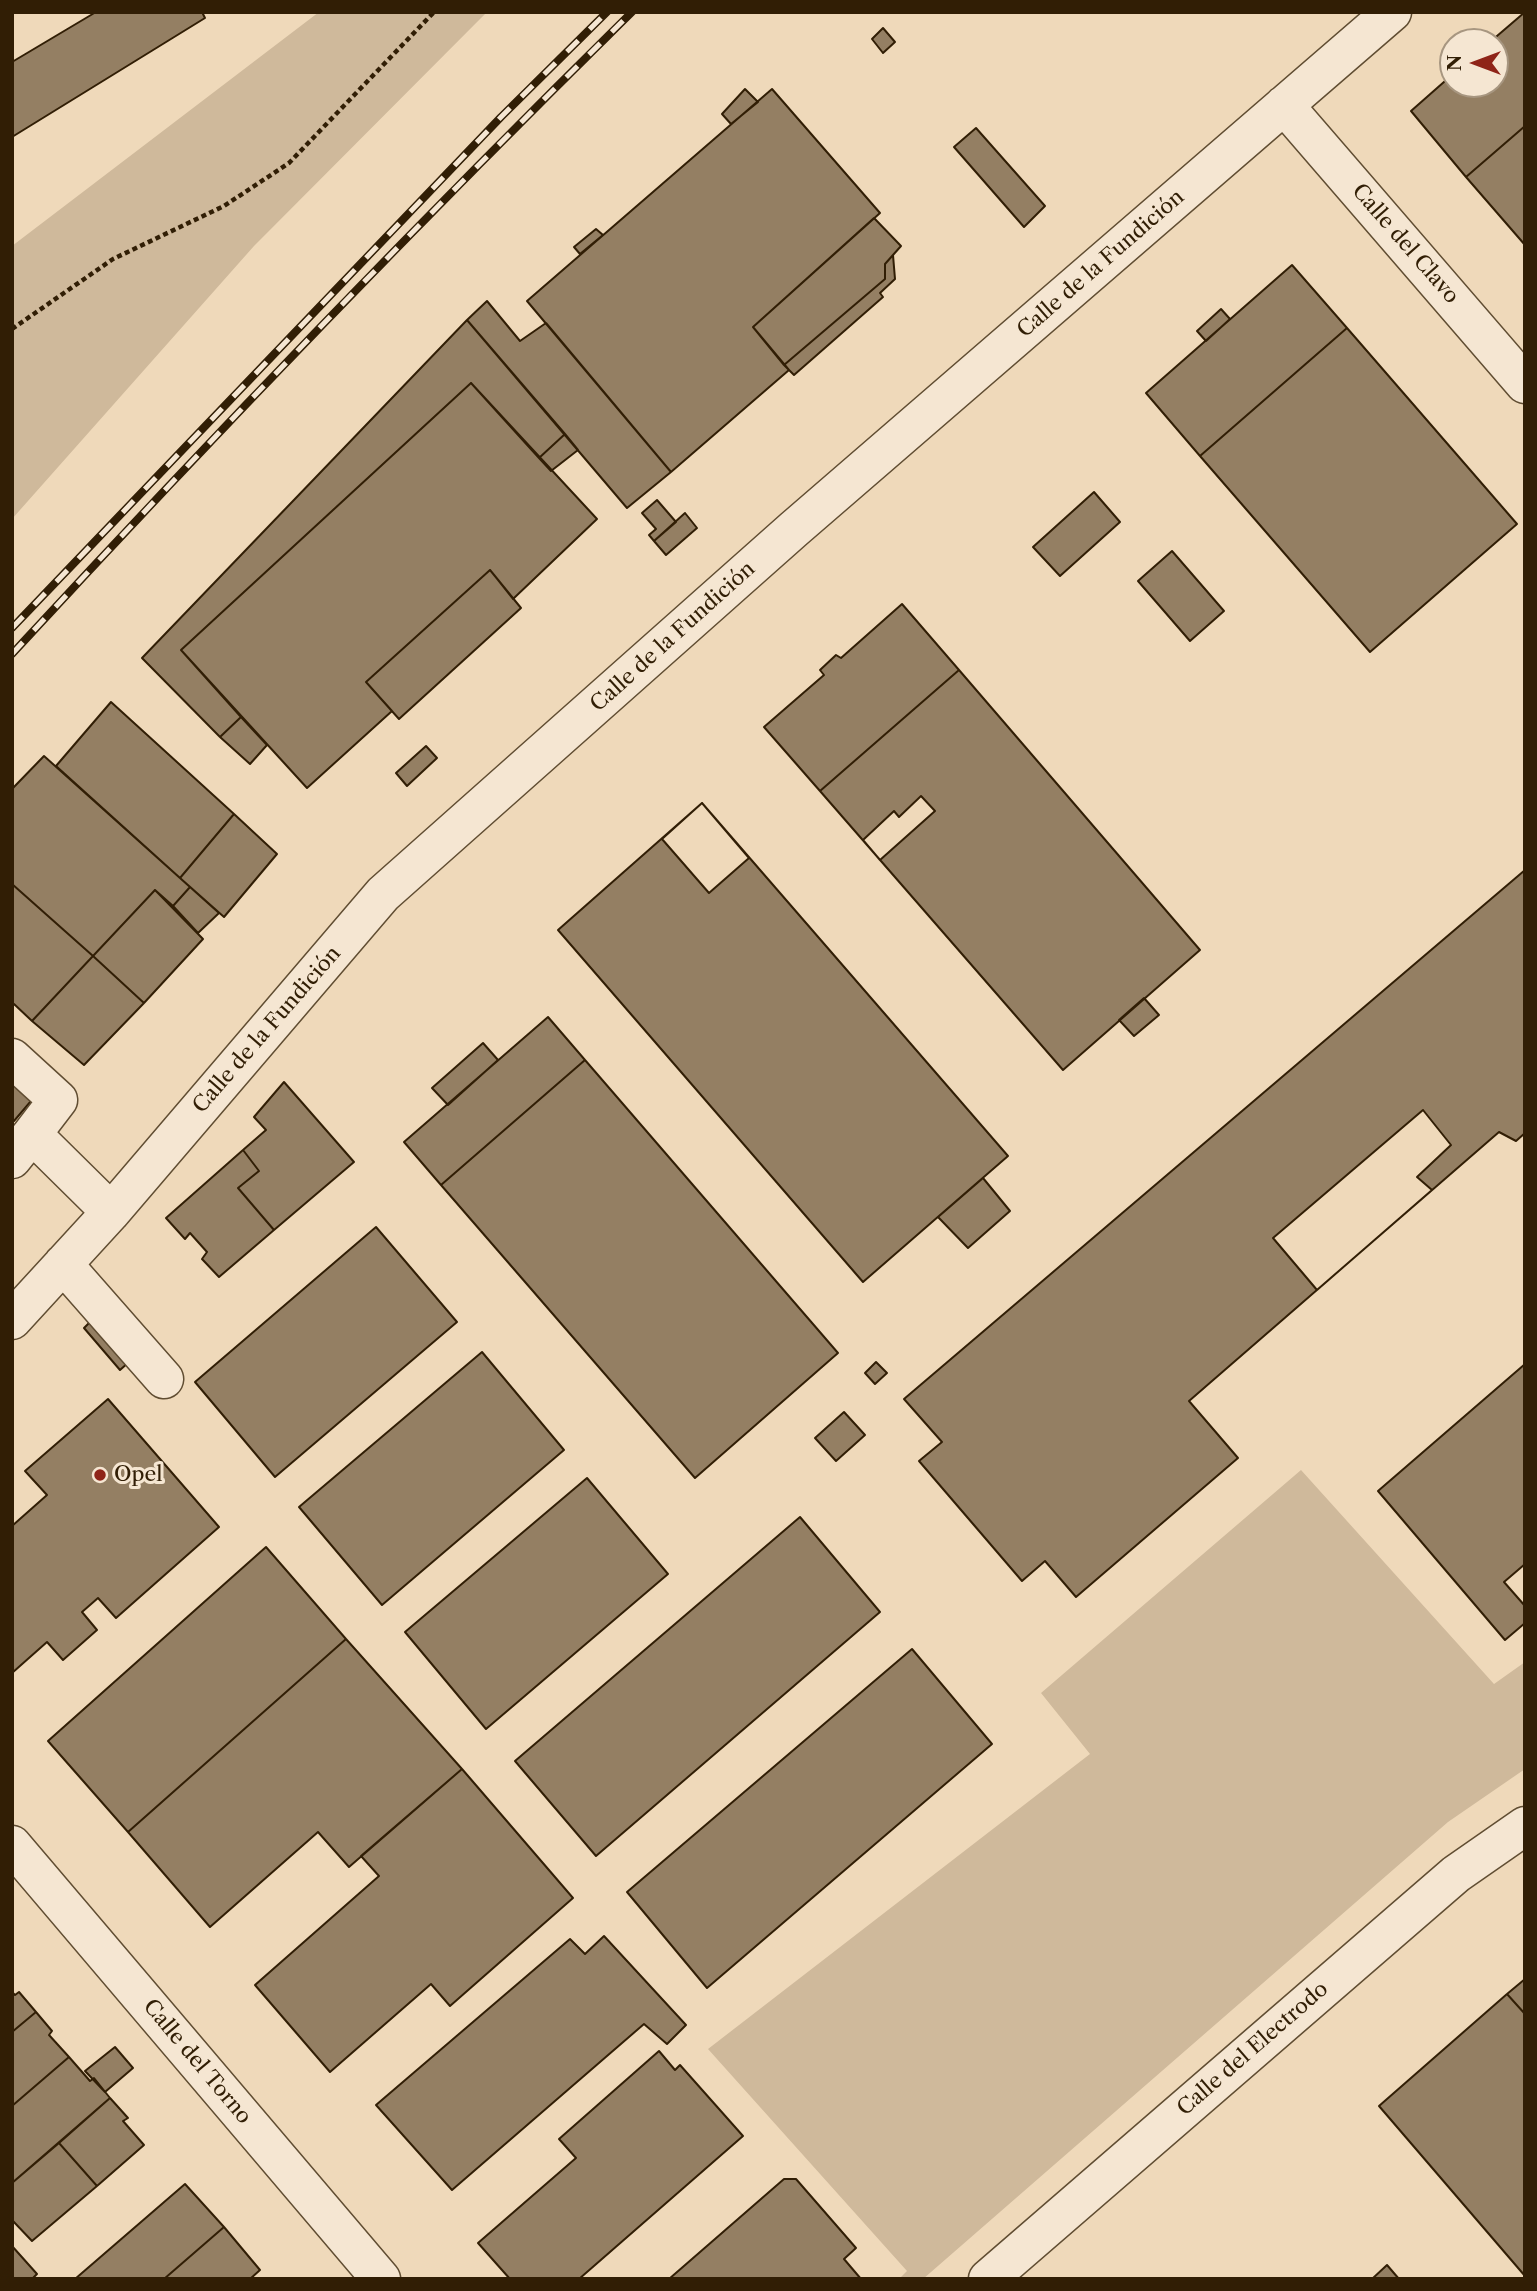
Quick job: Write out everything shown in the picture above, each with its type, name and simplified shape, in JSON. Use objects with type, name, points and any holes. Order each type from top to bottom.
[{"type":"street","name":"Calle de la Fundición","points":[[17,1305],[63,1264],[111,1212],[383,894],[794,529],[1392,12]]},
{"type":"street","name":"Calle del Clavo","points":[[1284,105],[1525,384]]},
{"type":"street","points":[[12,1058],[58,1100],[19,1148],[111,1212]]},
{"type":"street","points":[[63,1264],[164,1379]]},
{"type":"street","name":"Calle del Electrodo","points":[[988,2279],[1455,1874],[1525,1825]]},
{"type":"street","name":"Calle del Torno","points":[[12,1845],[381,2279]]},
{"type":"path","points":[[12,329],[113,259],[224,206],[289,163],[434,12]]},
{"type":"shaded area","points":[[319,12],[487,12],[254,246],[12,519],[12,246]]},
{"type":"shaded area","points":[[1301,1470],[1494,1684],[1525,1662],[1525,1769],[1448,1822],[923,2279],[899,2279],[907,2271],[708,2049],[1090,1754],[1041,1693]]},
{"type":"building","points":[[96,12],[202,12],[205,18],[12,137],[12,62]]},
{"type":"building","points":[[1525,12],[1525,126],[1466,177],[1411,111],[1439,86],[1439,98],[1509,98],[1509,28],[1506,28]]},
{"type":"building","points":[[883,28],[895,42],[883,53],[872,39]]},
{"type":"building","points":[[745,89],[758,102],[731,124],[722,114]]},
{"type":"building","points":[[772,89],[880,213],[753,327],[789,370],[671,472],[527,301]]},
{"type":"building","points":[[1525,126],[1525,245],[1466,177]]},
{"type":"building","points":[[976,128],[1045,206],[1024,227],[954,147]]},
{"type":"building","points":[[874,218],[901,246],[885,264],[885,279],[784,365],[753,327]]},
{"type":"building","points":[[596,229],[603,235],[580,254],[574,247]]},
{"type":"building","points":[[893,255],[895,279],[880,293],[883,297],[794,375],[784,365],[885,279],[885,264]]},
{"type":"building","points":[[1292,265],[1347,328],[1200,456],[1146,393]]},
{"type":"building","points":[[487,301],[520,341],[546,323],[671,472],[627,508],[467,320]]},
{"type":"building","points":[[1221,309],[1230,319],[1206,341],[1197,331]]},
{"type":"building","points":[[467,320],[565,434],[539,458],[471,383],[181,650],[241,717],[220,737],[142,658]]},
{"type":"building","points":[[1347,328],[1517,524],[1370,652],[1200,456]]},
{"type":"building","points":[[471,383],[597,519],[513,599],[490,570],[366,682],[392,711],[307,788],[181,650]]},
{"type":"building","points":[[565,434],[578,450],[551,471],[539,458]]},
{"type":"building","points":[[1094,492],[1120,522],[1060,576],[1033,547]]},
{"type":"building","points":[[657,500],[676,522],[654,541],[649,535],[656,529],[642,513]]},
{"type":"building","points":[[685,513],[697,528],[666,555],[654,541]]},
{"type":"building","points":[[1172,551],[1224,611],[1190,641],[1138,581]]},
{"type":"building","points":[[490,570],[521,608],[399,719],[366,682]]},
{"type":"building","points":[[902,604],[959,670],[820,791],[764,727],[824,675],[820,670],[836,655],[841,658]]},
{"type":"building","points":[[959,670],[1200,950],[1063,1070],[820,791]]},
{"type":"building","points":[[111,702],[234,814],[180,878],[56,766]]},
{"type":"building","points":[[241,717],[267,745],[250,764],[220,737]]},
{"type":"building","points":[[426,746],[437,758],[407,786],[396,773]]},
{"type":"building","points":[[44,756],[190,887],[173,906],[155,890],[93,956],[12,884],[12,789]]},
{"type":"building","points":[[921,796],[935,811],[880,860],[863,840],[894,811],[899,817]]},
{"type":"building","points":[[702,803],[1008,1156],[863,1282],[558,930]]},
{"type":"building","points":[[702,803],[749,858],[709,893],[662,839]]},
{"type":"building","points":[[234,814],[277,854],[224,917],[180,878]]},
{"type":"building","points":[[1525,870],[1525,1133],[1516,1141],[1499,1132],[1189,1401],[1238,1458],[1076,1597],[1045,1561],[1022,1581],[919,1461],[942,1442],[904,1399]]},
{"type":"building","points":[[12,884],[93,956],[32,1021],[14,1004],[12,1007]]},
{"type":"building","points":[[190,887],[219,913],[198,933],[173,906]]},
{"type":"building","points":[[155,890],[203,939],[144,1003],[93,956]]},
{"type":"building","points":[[93,956],[144,1003],[84,1065],[32,1021]]},
{"type":"building","points":[[1144,998],[1159,1015],[1134,1036],[1119,1020]]},
{"type":"building","points":[[548,1017],[585,1060],[441,1185],[404,1142]]},
{"type":"building","points":[[483,1043],[498,1060],[448,1105],[432,1088]]},
{"type":"building","points":[[585,1060],[838,1353],[695,1478],[441,1185]]},
{"type":"building","points":[[12,1074],[37,1094],[14,1121],[12,1120]]},
{"type":"building","points":[[284,1082],[354,1162],[274,1230],[238,1188],[259,1171],[243,1150],[266,1130],[254,1117]]},
{"type":"building","points":[[1423,1110],[1451,1145],[1417,1177],[1432,1190],[1317,1290],[1273,1238]]},
{"type":"building","points":[[243,1150],[259,1171],[238,1188],[274,1230],[219,1277],[202,1259],[207,1252],[190,1233],[185,1239],[166,1218]]},
{"type":"building","points":[[983,1178],[1010,1211],[968,1248],[938,1217]]},
{"type":"building","points":[[376,1227],[457,1322],[275,1477],[195,1382]]},
{"type":"building","points":[[92,1320],[129,1362],[120,1370],[84,1328]]},
{"type":"building","points":[[482,1352],[564,1450],[382,1605],[299,1507]]},
{"type":"building","points":[[876,1362],[887,1373],[875,1384],[865,1373]]},
{"type":"building","points":[[1525,1364],[1525,1623],[1505,1640],[1378,1491]]},
{"type":"building","points":[[108,1399],[219,1527],[116,1618],[98,1598],[82,1612],[97,1630],[63,1660],[47,1642],[12,1673],[12,1526],[47,1495],[25,1471]]},
{"type":"building","points":[[844,1412],[865,1435],[836,1461],[815,1438]]},
{"type":"building","points":[[587,1478],[668,1574],[486,1729],[405,1632]]},
{"type":"building","points":[[800,1517],[880,1612],[596,1856],[515,1761]]},
{"type":"building","points":[[266,1547],[346,1639],[128,1832],[48,1741]]},
{"type":"building","points":[[1525,1564],[1525,1606],[1504,1582]]},
{"type":"building","points":[[346,1639],[462,1769],[349,1867],[318,1832],[210,1927],[128,1832]]},
{"type":"building","points":[[912,1649],[992,1744],[707,1988],[627,1892]]},
{"type":"building","points":[[462,1769],[573,1898],[450,2006],[431,1984],[330,2072],[255,1985],[379,1876],[361,1856]]},
{"type":"building","points":[[604,1936],[686,2025],[667,2044],[644,2024],[452,2190],[376,2105],[570,1939],[585,1954]]},
{"type":"building","points":[[1525,1979],[1525,2014],[1507,1994]]},
{"type":"building","points":[[12,1992],[15,1995],[19,1992],[36,2012],[12,2032]]},
{"type":"building","points":[[1507,1994],[1525,2014],[1525,2276],[1379,2106]]},
{"type":"building","points":[[36,2012],[52,2031],[49,2035],[69,2057],[12,2106],[12,2032]]},
{"type":"building","points":[[115,2047],[133,2068],[105,2092],[85,2071]]},
{"type":"building","points":[[659,2051],[675,2070],[680,2065],[743,2136],[579,2279],[510,2279],[478,2243],[576,2158],[559,2139]]},
{"type":"building","points":[[69,2057],[90,2081],[94,2078],[110,2098],[12,2183],[12,2106]]},
{"type":"building","points":[[110,2098],[128,2118],[123,2121],[144,2145],[97,2186],[59,2143]]},
{"type":"building","points":[[59,2143],[97,2186],[32,2241],[12,2220],[12,2183]]},
{"type":"building","points":[[784,2179],[796,2179],[856,2248],[844,2259],[861,2279],[669,2279]]},
{"type":"building","points":[[185,2184],[224,2227],[164,2279],[75,2279]]},
{"type":"building","points":[[224,2227],[260,2270],[250,2279],[164,2279]]},
{"type":"building","points":[[12,2246],[37,2274],[32,2279],[12,2279]]},
{"type":"building","points":[[1387,2265],[1399,2279],[1372,2279]]},
{"type":"railway","points":[[12,628],[501,117],[607,12]]},
{"type":"railway","points":[[12,654],[318,329],[632,12]]},
{"type":"place","name":"Opel","points":[[100,1475]]}]
